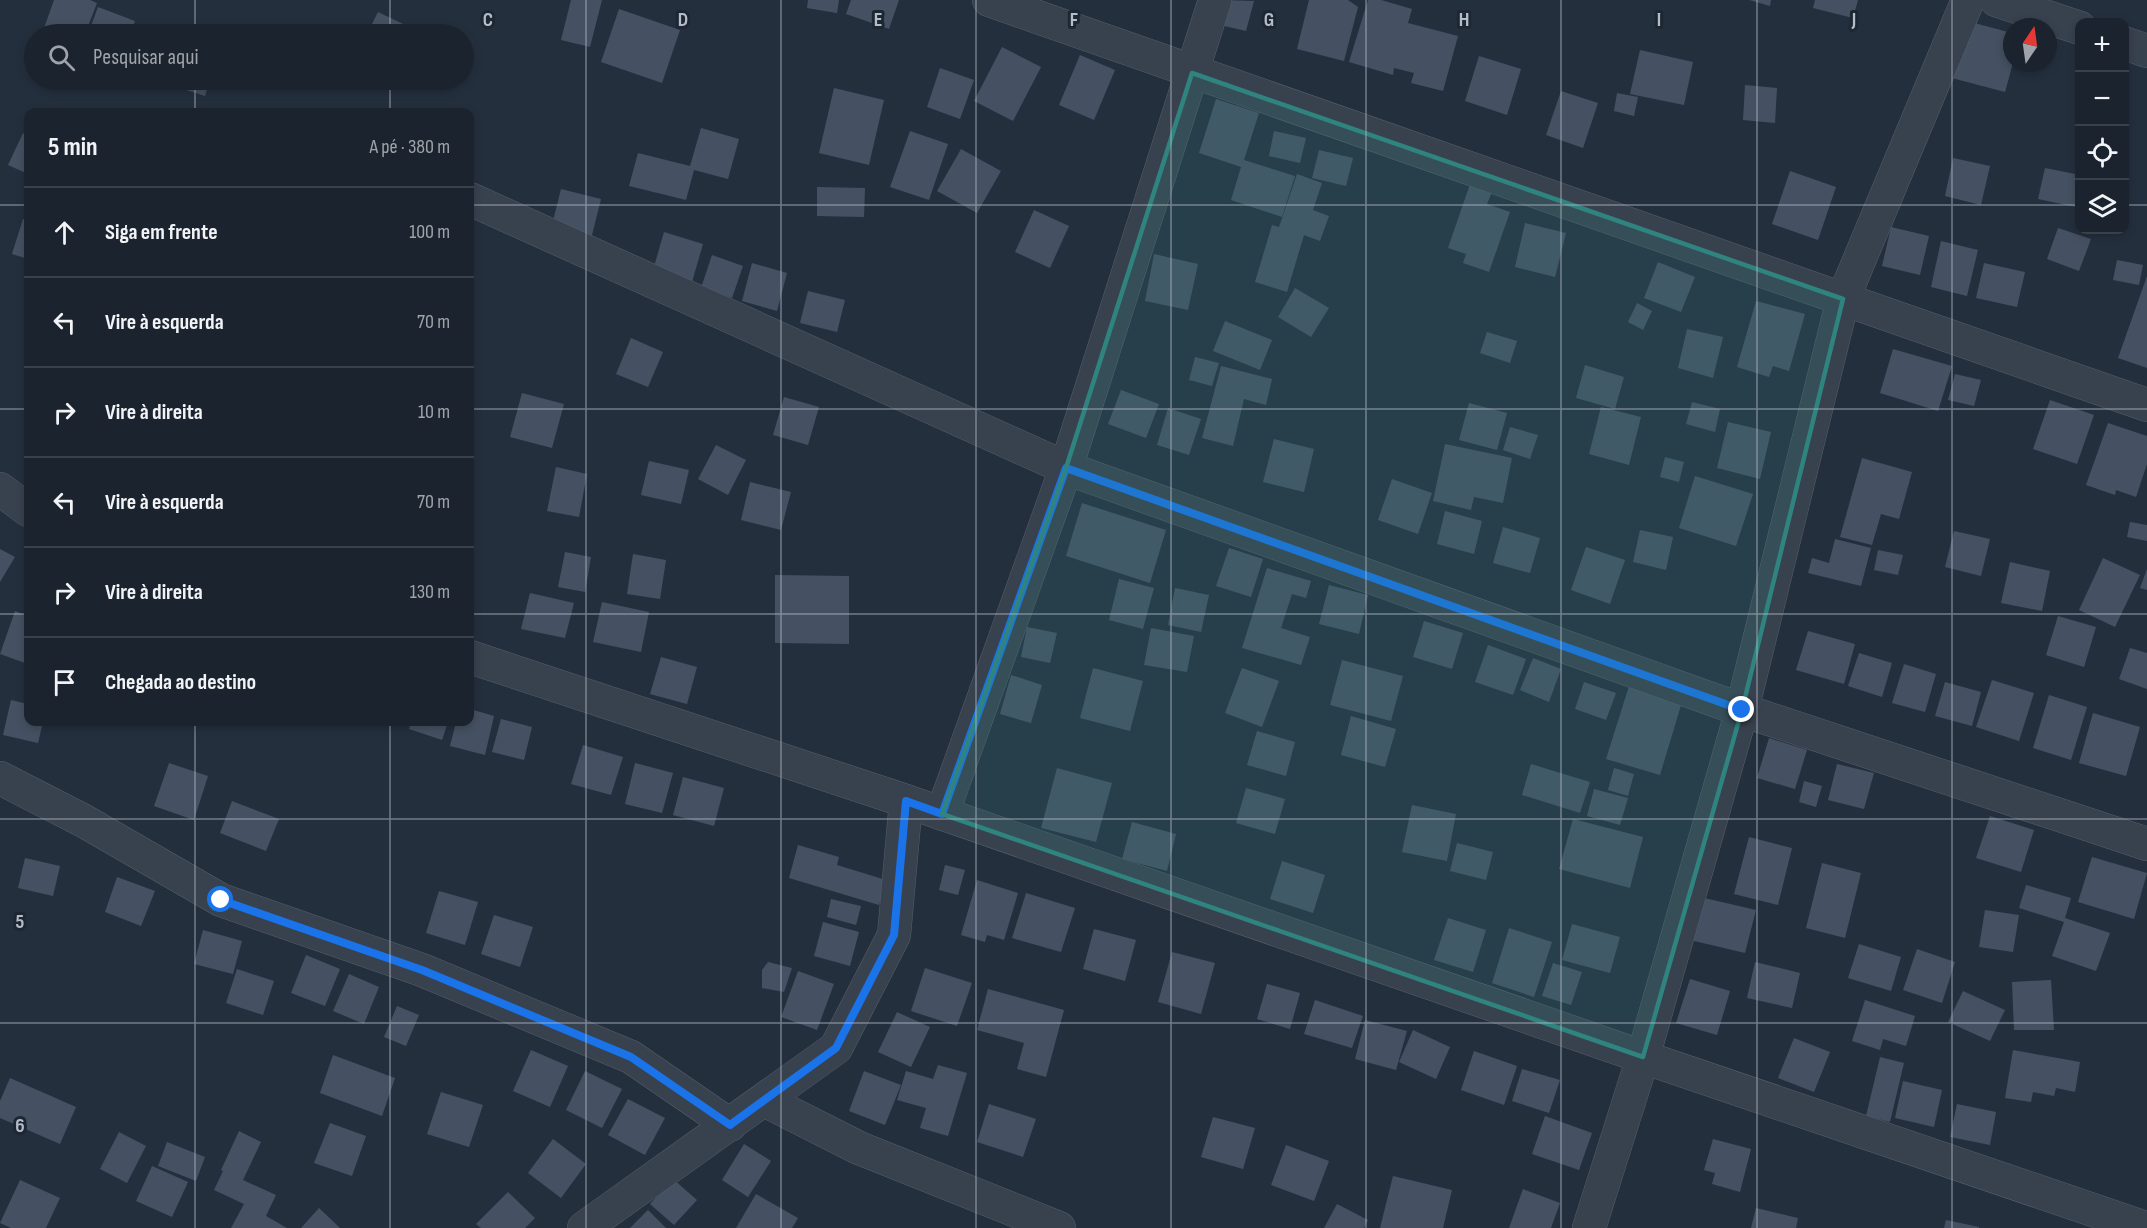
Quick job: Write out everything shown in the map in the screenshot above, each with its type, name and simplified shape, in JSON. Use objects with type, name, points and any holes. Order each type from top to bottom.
[{"type":"street","points":[[989,0],[1192,73],[2147,405]]},
{"type":"street","points":[[942,814],[1066,468],[1215,0]]},
{"type":"street","points":[[1589,1228],[1643,1057],[1742,710],[1843,299],[1968,0]]},
{"type":"street","points":[[1996,0],[2075,27]]},
{"type":"street","points":[[2129,45],[2147,51]]},
{"type":"street","points":[[474,201],[1066,468],[1742,710],[2147,844]]},
{"type":"street","points":[[0,489],[24,507]]},
{"type":"street","points":[[474,658],[906,801],[1643,1057],[2146,1228]]},
{"type":"street","points":[[0,778],[84,821],[221,900],[422,970],[631,1057],[730,1125]]},
{"type":"street","points":[[584,1228],[836,1048],[894,935],[906,801]]},
{"type":"street","points":[[764,1100],[859,1148],[1059,1228]]},
{"type":"highlighted area","points":[[1192,73],[1843,299],[1742,710],[1643,1057],[942,814],[1066,468]]},
{"type":"building","points":[[54,0],[90,0],[97,3],[89,24],[45,24]]},
{"type":"building","points":[[571,0],[602,0],[590,47],[561,40]]},
{"type":"building","points":[[808,0],[839,0],[837,13],[807,8]]},
{"type":"building","points":[[851,0],[899,0],[889,29],[846,14]]},
{"type":"building","points":[[1222,0],[1254,1],[1246,31],[1216,24]]},
{"type":"building","points":[[1309,0],[1348,0],[1358,7],[1344,61],[1297,49]]},
{"type":"building","points":[[1368,0],[1381,0],[1412,9],[1408,23],[1458,36],[1443,91],[1411,83],[1414,73],[1394,68],[1393,75],[1349,62]]},
{"type":"building","points":[[1749,0],[1771,0],[1770,6]]},
{"type":"building","points":[[1815,0],[1858,0],[1853,18],[1813,8]]},
{"type":"building","points":[[98,7],[135,21],[134,24],[92,24]]},
{"type":"building","points":[[619,9],[680,30],[662,83],[601,62]]},
{"type":"building","points":[[378,12],[403,24],[372,24]]},
{"type":"building","points":[[1963,20],[2003,31],[2003,72],[2011,72],[2005,92],[1948,77]]},
{"type":"building","points":[[1002,47],[1041,67],[1013,121],[974,101]]},
{"type":"building","points":[[1640,50],[1693,62],[1684,105],[1630,94]]},
{"type":"building","points":[[1080,55],[1115,70],[1094,120],[1059,105]]},
{"type":"building","points":[[1479,56],[1521,69],[1507,115],[1465,101]]},
{"type":"building","points":[[940,68],[974,80],[960,119],[927,107]]},
{"type":"building","points":[[1745,85],[1777,88],[1775,123],[1743,120]]},
{"type":"building","points":[[834,88],[884,100],[869,165],[819,153]]},
{"type":"building","points":[[186,90],[207,90],[205,96]]},
{"type":"building","points":[[1561,91],[1598,103],[1583,148],[1546,135]]},
{"type":"building","points":[[1617,93],[1638,97],[1634,116],[1614,111]]},
{"type":"building","points":[[1216,99],[1259,113],[1244,160],[1295,176],[1282,217],[1231,200],[1241,167],[1199,153]]},
{"type":"building","points":[[701,128],[739,139],[728,179],[694,170],[686,200],[629,186],[638,153],[690,166]]},
{"type":"building","points":[[910,131],[948,144],[929,200],[890,187]]},
{"type":"building","points":[[1274,131],[1306,138],[1300,163],[1269,156]]},
{"type":"building","points":[[23,133],[24,172],[8,165]]},
{"type":"building","points":[[961,149],[1001,171],[977,213],[937,191]]},
{"type":"building","points":[[1319,150],[1353,158],[1346,186],[1312,178]]},
{"type":"building","points":[[1953,158],[1990,166],[1981,205],[1945,196]]},
{"type":"building","points":[[2045,168],[2075,174],[2075,207],[2038,199]]},
{"type":"building","points":[[1790,171],[1836,187],[1818,240],[1772,224]]},
{"type":"building","points":[[1297,174],[1322,183],[1313,210],[1329,216],[1320,241],[1304,235],[1287,292],[1255,282],[1272,225],[1279,227]]},
{"type":"building","points":[[1470,184],[1492,192],[1487,204],[1510,212],[1489,272],[1463,263],[1466,254],[1448,248]]},
{"type":"building","points":[[817,187],[865,188],[864,217],[817,216]]},
{"type":"building","points":[[561,189],[601,199],[591,239],[551,229]]},
{"type":"building","points":[[1034,210],[1069,226],[1050,268],[1015,252]]},
{"type":"building","points":[[23,219],[24,258],[12,254]]},
{"type":"building","points":[[1525,223],[1566,233],[1555,277],[1515,267]]},
{"type":"building","points":[[1891,227],[1929,236],[1920,275],[1882,266]]},
{"type":"building","points":[[2058,228],[2091,239],[2079,271],[2047,259]]},
{"type":"building","points":[[664,232],[703,244],[692,282],[653,270]]},
{"type":"building","points":[[1941,241],[1978,250],[1967,296],[1931,287]]},
{"type":"building","points":[[1154,254],[1198,264],[1188,310],[1145,301]]},
{"type":"building","points":[[712,255],[743,266],[732,298],[701,288]]},
{"type":"building","points":[[2117,260],[2143,265],[2139,285],[2113,280]]},
{"type":"building","points":[[1658,262],[1695,277],[1681,312],[1644,298]]},
{"type":"building","points":[[752,263],[787,273],[777,311],[742,301]]},
{"type":"building","points":[[1984,263],[2025,272],[2017,307],[1976,298]]},
{"type":"building","points":[[2147,276],[2147,368],[2118,358]]},
{"type":"building","points":[[1295,288],[1329,308],[1311,337],[1278,317]]},
{"type":"building","points":[[808,291],[845,300],[837,332],[800,323]]},
{"type":"building","points":[[1756,301],[1805,314],[1789,371],[1773,366],[1769,377],[1737,367]]},
{"type":"building","points":[[1637,303],[1652,311],[1643,330],[1628,322]]},
{"type":"building","points":[[1225,321],[1272,340],[1260,370],[1213,351]]},
{"type":"building","points":[[1687,329],[1723,337],[1713,378],[1678,368]]},
{"type":"building","points":[[1487,332],[1517,341],[1510,363],[1480,353]]},
{"type":"building","points":[[631,338],[663,352],[648,387],[616,374]]},
{"type":"building","points":[[1893,349],[1952,366],[1938,411],[1880,393]]},
{"type":"building","points":[[1195,357],[1219,363],[1212,386],[1189,380]]},
{"type":"building","points":[[1585,365],[1624,377],[1615,409],[1576,398]]},
{"type":"building","points":[[1221,366],[1272,379],[1266,405],[1244,399],[1233,446],[1202,438]]},
{"type":"building","points":[[1955,374],[1981,380],[1974,406],[1948,400]]},
{"type":"building","points":[[1121,390],[1159,404],[1146,438],[1108,424]]},
{"type":"building","points":[[522,393],[564,404],[552,448],[510,437]]},
{"type":"building","points":[[784,397],[819,407],[808,445],[773,435]]},
{"type":"building","points":[[2050,400],[2094,415],[2077,464],[2033,449]]},
{"type":"building","points":[[1692,402],[1720,409],[1715,432],[1686,424]]},
{"type":"building","points":[[1469,403],[1507,413],[1497,450],[1459,440]]},
{"type":"building","points":[[1601,407],[1641,417],[1629,465],[1589,454]]},
{"type":"building","points":[[1168,408],[1201,419],[1189,455],[1157,445]]},
{"type":"building","points":[[1728,422],[1771,432],[1760,479],[1717,468]]},
{"type":"building","points":[[2108,423],[2147,436],[2147,464],[2136,497],[2116,490],[2115,495],[2086,485]]},
{"type":"building","points":[[1510,427],[1538,435],[1530,459],[1503,450]]},
{"type":"building","points":[[1274,439],[1314,449],[1304,492],[1263,482]]},
{"type":"building","points":[[1445,444],[1512,458],[1503,503],[1474,497],[1471,510],[1433,501]]},
{"type":"building","points":[[716,445],[746,460],[728,495],[698,479]]},
{"type":"building","points":[[1665,457],[1684,462],[1679,482],[1660,477]]},
{"type":"building","points":[[1862,458],[1912,472],[1899,519],[1881,514],[1872,545],[1840,537]]},
{"type":"building","points":[[649,461],[689,470],[681,504],[641,495]]},
{"type":"building","points":[[556,467],[587,474],[579,517],[547,511]]},
{"type":"building","points":[[1695,476],[1753,494],[1736,546],[1679,528]]},
{"type":"building","points":[[1392,479],[1432,493],[1418,534],[1378,520]]},
{"type":"building","points":[[750,482],[791,492],[781,530],[741,520]]},
{"type":"building","points":[[1082,503],[1166,530],[1150,583],[1066,556]]},
{"type":"building","points":[[1445,511],[1482,521],[1474,554],[1437,544]]},
{"type":"building","points":[[2130,522],[2147,525],[2147,541],[2127,537]]},
{"type":"building","points":[[1503,527],[1540,538],[1530,573],[1493,563]]},
{"type":"building","points":[[1640,530],[1673,537],[1666,570],[1633,562]]},
{"type":"building","points":[[1954,531],[1990,539],[1981,576],[1945,567]]},
{"type":"building","points":[[1835,539],[1871,548],[1861,586],[1808,573],[1812,558],[1829,563]]},
{"type":"building","points":[[1586,547],[1625,560],[1610,604],[1571,590]]},
{"type":"building","points":[[1229,548],[1263,559],[1251,597],[1216,586]]},
{"type":"building","points":[[0,549],[15,557],[0,582]]},
{"type":"building","points":[[1878,550],[1903,555],[1898,575],[1874,570]]},
{"type":"building","points":[[565,552],[591,557],[585,592],[558,587]]},
{"type":"building","points":[[633,554],[666,560],[660,599],[627,594]]},
{"type":"building","points":[[2103,558],[2140,575],[2115,627],[2079,610]]},
{"type":"building","points":[[2010,562],[2050,571],[2042,611],[2001,603]]},
{"type":"building","points":[[1267,568],[1311,581],[1306,598],[1292,594],[1281,628],[1310,637],[1301,665],[1242,648]]},
{"type":"building","points":[[2147,569],[2147,590],[2140,588]]},
{"type":"building","points":[[775,575],[849,576],[849,644],[775,643]]},
{"type":"building","points":[[1119,579],[1154,588],[1143,629],[1109,620]]},
{"type":"building","points":[[1329,585],[1368,595],[1359,634],[1319,624]]},
{"type":"building","points":[[1175,588],[1209,595],[1201,632],[1168,625]]},
{"type":"building","points":[[530,593],[574,603],[565,638],[521,629]]},
{"type":"building","points":[[602,602],[649,612],[641,652],[593,642]]},
{"type":"building","points":[[15,611],[24,614],[24,663],[0,654]]},
{"type":"building","points":[[2058,616],[2096,627],[2084,667],[2046,655]]},
{"type":"building","points":[[1424,621],[1463,633],[1452,669],[1413,657]]},
{"type":"building","points":[[1027,627],[1057,633],[1050,663],[1021,657]]},
{"type":"building","points":[[1151,628],[1194,636],[1187,672],[1144,665]]},
{"type":"building","points":[[1808,631],[1855,644],[1844,684],[1796,670]]},
{"type":"building","points":[[1488,645],[1526,659],[1513,695],[1475,682]]},
{"type":"building","points":[[2130,648],[2147,653],[2147,689],[2119,679]]},
{"type":"building","points":[[1859,653],[1892,663],[1882,697],[1848,686]]},
{"type":"building","points":[[661,657],[697,667],[687,704],[650,694]]},
{"type":"building","points":[[1533,658],[1561,669],[1549,702],[1520,690]]},
{"type":"building","points":[[1342,660],[1403,676],[1391,721],[1330,705]]},
{"type":"building","points":[[1904,664],[1936,674],[1925,712],[1892,703]]},
{"type":"building","points":[[1093,668],[1143,681],[1130,731],[1080,718]]},
{"type":"building","points":[[1242,668],[1279,681],[1262,727],[1225,713]]},
{"type":"building","points":[[1011,675],[1042,685],[1031,723],[1000,714]]},
{"type":"building","points":[[1992,680],[2034,693],[2019,741],[1976,727]]},
{"type":"building","points":[[1584,682],[1616,693],[1606,720],[1575,709]]},
{"type":"building","points":[[1945,682],[1981,692],[1972,726],[1935,716]]},
{"type":"building","points":[[1629,686],[1682,702],[1660,775],[1606,759]]},
{"type":"building","points":[[2049,695],[2087,707],[2071,760],[2033,748]]},
{"type":"building","points":[[11,700],[24,703],[24,726],[42,726],[38,743],[3,735]]},
{"type":"building","points":[[474,710],[494,716],[485,755],[450,746],[455,726],[474,726]]},
{"type":"building","points":[[2093,713],[2140,727],[2126,776],[2079,763]]},
{"type":"building","points":[[1351,716],[1396,729],[1385,767],[1341,755]]},
{"type":"building","points":[[501,719],[532,727],[524,760],[492,752]]},
{"type":"building","points":[[410,726],[447,726],[442,740],[409,729]]},
{"type":"building","points":[[1257,731],[1295,742],[1286,776],[1247,765]]},
{"type":"building","points":[[1769,738],[1807,750],[1795,789],[1757,778]]},
{"type":"building","points":[[583,745],[623,757],[611,795],[571,784]]},
{"type":"building","points":[[169,763],[208,776],[194,820],[154,806]]},
{"type":"building","points":[[635,763],[673,773],[662,813],[625,804]]},
{"type":"building","points":[[1531,764],[1590,782],[1580,813],[1522,795]]},
{"type":"building","points":[[1837,764],[1874,773],[1864,809],[1828,800]]},
{"type":"building","points":[[1057,768],[1112,783],[1096,842],[1041,828]]},
{"type":"building","points":[[1614,768],[1634,774],[1628,796],[1608,790]]},
{"type":"building","points":[[683,777],[724,788],[714,826],[673,815]]},
{"type":"building","points":[[1804,781],[1822,786],[1816,807],[1799,802]]},
{"type":"building","points":[[1246,788],[1285,799],[1275,834],[1236,823]]},
{"type":"building","points":[[1594,789],[1628,798],[1620,825],[1587,816]]},
{"type":"building","points":[[232,801],[279,819],[266,851],[220,833]]},
{"type":"building","points":[[1412,805],[1456,814],[1447,861],[1402,852]]},
{"type":"building","points":[[1990,816],[2034,830],[2021,872],[1976,858]]},
{"type":"building","points":[[1573,819],[1643,837],[1630,888],[1559,869]]},
{"type":"building","points":[[1132,822],[1176,834],[1167,871],[1122,859]]},
{"type":"building","points":[[1749,837],[1792,848],[1778,905],[1734,894]]},
{"type":"building","points":[[1457,843],[1493,852],[1486,880],[1450,871]]},
{"type":"building","points":[[798,845],[839,857],[837,865],[886,880],[879,905],[789,878]]},
{"type":"building","points":[[2092,857],[2147,873],[2134,919],[2078,902]]},
{"type":"building","points":[[25,858],[60,866],[53,896],[18,888]]},
{"type":"building","points":[[1282,861],[1325,875],[1313,913],[1270,899]]},
{"type":"building","points":[[1822,863],[1861,873],[1845,938],[1806,928]]},
{"type":"building","points":[[945,865],[965,870],[958,895],[939,890]]},
{"type":"building","points":[[117,877],[155,891],[141,926],[105,912]]},
{"type":"building","points":[[977,880],[1018,893],[1004,940],[987,935],[985,942],[961,935]]},
{"type":"building","points":[[2026,885],[2071,898],[2065,918],[2110,933],[2096,971],[2052,956],[2064,922],[2019,908]]},
{"type":"building","points":[[439,891],[478,902],[465,945],[426,933]]},
{"type":"building","points":[[1026,893],[1075,908],[1061,952],[1012,938]]},
{"type":"building","points":[[1700,897],[1756,910],[1745,953],[1690,940]]},
{"type":"building","points":[[831,899],[861,906],[856,925],[827,917]]},
{"type":"building","points":[[1985,910],[2019,915],[2013,952],[1979,947]]},
{"type":"building","points":[[494,915],[533,927],[520,967],[481,954]]},
{"type":"building","points":[[1448,918],[1486,930],[1473,972],[1434,960]]},
{"type":"building","points":[[823,922],[859,932],[850,966],[814,956]]},
{"type":"building","points":[[1572,924],[1620,937],[1610,973],[1562,960]]},
{"type":"building","points":[[1509,928],[1552,942],[1534,997],[1492,983]]},
{"type":"building","points":[[1094,929],[1136,940],[1125,981],[1083,969]]},
{"type":"building","points":[[203,930],[242,941],[233,974],[194,964]]},
{"type":"building","points":[[1859,944],[1901,957],[1891,991],[1848,978]]},
{"type":"building","points":[[1917,949],[1955,962],[1942,1003],[1903,990]]},
{"type":"building","points":[[1172,952],[1215,963],[1201,1014],[1158,1002]]},
{"type":"building","points":[[306,955],[340,969],[325,1006],[291,993]]},
{"type":"building","points":[[768,962],[792,968],[784,992],[762,988],[762,970]]},
{"type":"building","points":[[1755,962],[1800,973],[1792,1008],[1747,998]]},
{"type":"building","points":[[1553,963],[1582,972],[1571,1005],[1542,996]]},
{"type":"building","points":[[925,968],[972,983],[957,1026],[911,1011]]},
{"type":"building","points":[[237,969],[274,981],[263,1015],[226,1003]]},
{"type":"building","points":[[798,971],[834,984],[817,1030],[781,1017]]},
{"type":"building","points":[[349,974],[379,987],[364,1024],[333,1011]]},
{"type":"building","points":[[1690,979],[1730,991],[1717,1035],[1676,1023]]},
{"type":"building","points":[[2051,980],[2054,1030],[2014,1030],[2012,982]]},
{"type":"building","points":[[1267,984],[1300,993],[1290,1029],[1257,1019]]},
{"type":"building","points":[[988,989],[1064,1010],[1046,1077],[1017,1069],[1024,1043],[977,1030]]},
{"type":"building","points":[[1963,991],[2005,1010],[1990,1041],[1948,1022]]},
{"type":"building","points":[[1315,1000],[1363,1016],[1352,1048],[1304,1034]]},
{"type":"building","points":[[1865,1000],[1915,1016],[1906,1046],[1883,1039],[1880,1050],[1852,1041]]},
{"type":"building","points":[[397,1006],[419,1015],[406,1046],[384,1037]]},
{"type":"building","points":[[897,1012],[930,1027],[911,1067],[878,1052]]},
{"type":"building","points":[[1365,1020],[1407,1031],[1396,1070],[1355,1059]]},
{"type":"building","points":[[1413,1030],[1450,1047],[1436,1079],[1399,1062]]},
{"type":"building","points":[[1794,1038],[1830,1052],[1814,1092],[1778,1078]]},
{"type":"building","points":[[531,1050],[568,1066],[550,1107],[513,1091]]},
{"type":"building","points":[[2013,1050],[2080,1062],[2075,1092],[2056,1088],[2054,1096],[2033,1092],[2031,1102],[2005,1098]]},
{"type":"building","points":[[1474,1051],[1517,1066],[1504,1105],[1461,1090]]},
{"type":"building","points":[[333,1055],[395,1078],[382,1116],[320,1093]]},
{"type":"building","points":[[1880,1057],[1904,1063],[1890,1122],[1866,1116]]},
{"type":"building","points":[[938,1065],[967,1073],[948,1136],[920,1128],[926,1108],[897,1100],[906,1071],[933,1079]]},
{"type":"building","points":[[1522,1069],[1560,1080],[1549,1113],[1512,1101]]},
{"type":"building","points":[[585,1071],[622,1089],[602,1128],[566,1110]]},
{"type":"building","points":[[864,1071],[901,1085],[885,1125],[849,1111]]},
{"type":"building","points":[[10,1078],[76,1107],[60,1144],[0,1118],[0,1101]]},
{"type":"building","points":[[1903,1081],[1942,1090],[1934,1127],[1895,1118]]},
{"type":"building","points":[[441,1092],[483,1105],[469,1147],[427,1134]]},
{"type":"building","points":[[628,1099],[665,1118],[645,1155],[608,1135]]},
{"type":"building","points":[[989,1104],[1036,1119],[1023,1157],[977,1142]]},
{"type":"building","points":[[1957,1104],[1996,1112],[1990,1145],[1950,1137]]},
{"type":"building","points":[[1545,1116],[1592,1133],[1579,1170],[1532,1154]]},
{"type":"building","points":[[1213,1117],[1255,1128],[1243,1169],[1201,1157]]},
{"type":"building","points":[[330,1123],[366,1136],[352,1176],[314,1163]]},
{"type":"building","points":[[239,1131],[261,1142],[243,1180],[276,1195],[266,1216],[287,1228],[231,1228],[244,1204],[214,1190]]},
{"type":"building","points":[[119,1132],[146,1146],[127,1183],[100,1169]]},
{"type":"building","points":[[553,1139],[586,1164],[561,1198],[528,1173]]},
{"type":"building","points":[[1713,1139],[1751,1149],[1740,1192],[1712,1184],[1715,1173],[1704,1170]]},
{"type":"building","points":[[167,1142],[205,1157],[196,1181],[158,1166]]},
{"type":"building","points":[[744,1144],[771,1161],[748,1197],[722,1180]]},
{"type":"building","points":[[1286,1145],[1329,1161],[1314,1201],[1271,1185]]},
{"type":"building","points":[[152,1166],[188,1182],[172,1217],[136,1201]]},
{"type":"building","points":[[1393,1176],[1452,1190],[1443,1228],[1380,1228]]},
{"type":"building","points":[[673,1179],[697,1200],[674,1225],[650,1204]]},
{"type":"building","points":[[20,1180],[60,1198],[46,1228],[11,1228],[0,1223]]},
{"type":"building","points":[[1523,1189],[1560,1203],[1551,1228],[1509,1228]]},
{"type":"building","points":[[508,1192],[535,1218],[525,1228],[481,1228],[476,1224]]},
{"type":"building","points":[[756,1194],[798,1218],[792,1228],[736,1228]]},
{"type":"building","points":[[1337,1204],[1368,1220],[1364,1228],[1324,1228]]},
{"type":"building","points":[[319,1208],[340,1228],[301,1228]]},
{"type":"building","points":[[1756,1208],[1798,1218],[1796,1228],[1751,1228]]},
{"type":"building","points":[[648,1210],[666,1228],[630,1228]]},
{"type":"building","points":[[1946,1220],[1979,1227],[1979,1228],[1944,1228]]},
{"type":"route","points":[[221,900],[422,970],[631,1057],[730,1125],[836,1048],[894,935],[906,801],[942,814],[1066,468],[1742,710]]}]
